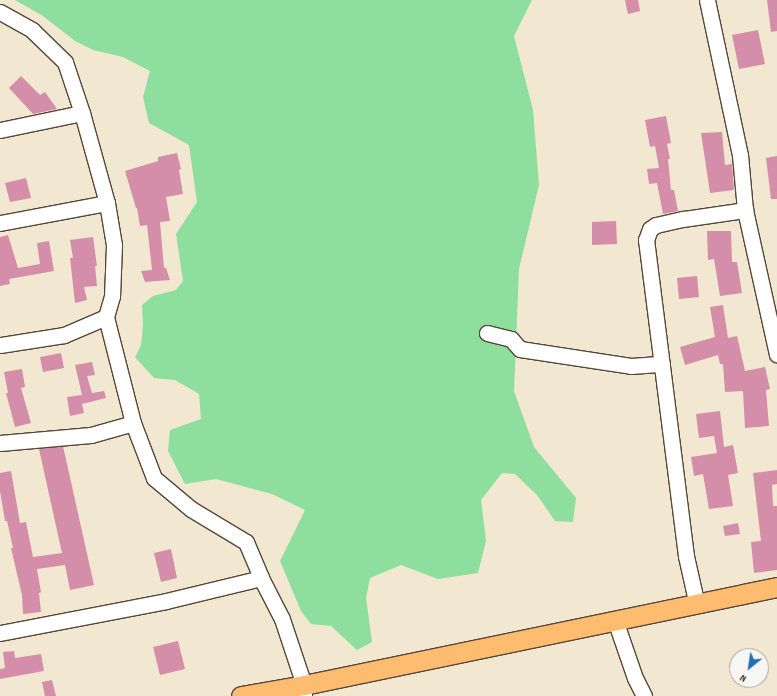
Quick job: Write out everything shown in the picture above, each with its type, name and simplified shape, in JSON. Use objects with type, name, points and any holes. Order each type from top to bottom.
[{"type":"main road","points":[[241,696],[304,690],[615,620],[697,605],[777,587]]},
{"type":"street","points":[[707,0],[740,155],[745,210],[777,354]]},
{"type":"street","points":[[0,12],[32,30],[65,62],[82,113],[107,203],[114,245],[112,296],[106,317],[133,423],[154,478],[191,509],[246,542],[261,578],[282,619],[304,690]]},
{"type":"street","points":[[0,130],[82,113]]},
{"type":"street","points":[[0,223],[107,203]]},
{"type":"street","points":[[697,605],[686,556],[646,240],[650,229],[656,225],[683,219],[745,210]]},
{"type":"street","points":[[0,345],[64,335],[106,317]]},
{"type":"street","points":[[487,333],[511,339],[520,349],[631,366],[662,364]]},
{"type":"street","points":[[0,443],[91,435],[133,423]]},
{"type":"street","points":[[0,633],[166,601],[261,578]]},
{"type":"street","points":[[615,620],[635,678],[644,696]]},
{"type":"green space","points":[[15,0],[532,0],[514,36],[533,110],[539,185],[519,269],[514,391],[534,447],[576,498],[573,522],[555,521],[537,495],[515,474],[502,473],[481,500],[486,541],[478,573],[438,579],[401,565],[370,578],[366,598],[372,642],[357,650],[331,626],[311,624],[301,611],[280,561],[305,510],[272,494],[216,479],[185,484],[168,451],[170,430],[201,419],[199,394],[175,380],[154,378],[135,357],[141,345],[143,325],[142,305],[153,296],[176,290],[183,281],[176,234],[197,202],[189,145],[149,123],[143,97],[150,71],[123,57],[93,50],[75,41],[43,16]]},
{"type":"building","points":[[625,0],[638,0],[640,11],[628,14]]},
{"type":"building","points":[[767,0],[777,0],[777,31],[771,32]]},
{"type":"building","points":[[758,30],[765,64],[739,69],[732,35]]},
{"type":"building","points":[[21,76],[40,95],[45,92],[57,109],[33,114],[9,88]]},
{"type":"building","points":[[666,116],[671,143],[667,144],[670,159],[668,159],[671,190],[674,190],[678,211],[663,214],[657,183],[649,184],[647,169],[659,168],[655,146],[650,147],[645,120]]},
{"type":"building","points":[[722,132],[725,165],[732,164],[734,190],[710,193],[701,133]]},
{"type":"building","points":[[177,153],[181,169],[179,170],[183,194],[166,197],[170,221],[160,222],[164,268],[166,268],[170,280],[145,282],[141,271],[152,270],[147,225],[140,226],[137,208],[125,171],[158,161],[158,157]]},
{"type":"building","points":[[777,156],[777,199],[771,199],[766,158]]},
{"type":"building","points":[[26,178],[31,198],[10,202],[5,183]]},
{"type":"building","points":[[616,221],[617,244],[592,245],[592,222]]},
{"type":"building","points":[[707,231],[731,231],[732,262],[737,262],[742,293],[720,296],[714,259],[708,260]]},
{"type":"building","points":[[8,235],[18,268],[40,264],[37,243],[49,241],[54,271],[9,279],[10,284],[0,286],[0,237]]},
{"type":"building","points":[[93,237],[97,266],[95,266],[97,286],[84,287],[87,300],[75,303],[70,258],[73,258],[70,240]]},
{"type":"building","points":[[697,276],[699,297],[679,299],[677,278]]},
{"type":"building","points":[[723,305],[728,338],[737,336],[745,371],[765,367],[770,389],[766,390],[769,426],[745,428],[743,391],[725,392],[723,364],[720,364],[718,355],[685,365],[680,347],[715,337],[710,307]]},
{"type":"building","points":[[61,353],[64,368],[43,372],[40,357]]},
{"type":"building","points":[[92,362],[95,375],[87,376],[92,393],[104,391],[106,398],[82,404],[84,413],[70,416],[67,397],[82,395],[75,365]]},
{"type":"building","points":[[22,369],[25,387],[21,388],[31,423],[15,427],[6,393],[8,393],[4,372]]},
{"type":"building","points":[[720,411],[724,447],[733,445],[738,473],[728,475],[733,506],[709,509],[703,474],[694,476],[691,457],[717,453],[714,436],[699,438],[696,414]]},
{"type":"building","points":[[63,446],[94,585],[70,590],[65,565],[37,569],[41,592],[39,593],[41,612],[23,614],[22,595],[11,548],[13,548],[7,521],[5,521],[0,491],[0,473],[11,471],[20,523],[26,522],[33,557],[62,553],[39,449]]},
{"type":"building","points":[[777,470],[777,484],[772,485],[773,506],[777,506],[777,570],[754,573],[751,542],[761,541],[753,473]]},
{"type":"building","points":[[738,523],[740,534],[725,536],[723,526]]},
{"type":"building","points":[[171,549],[177,578],[161,582],[154,553]]},
{"type":"building","points":[[178,641],[185,669],[160,675],[153,647]]},
{"type":"building","points":[[14,651],[15,658],[41,654],[44,671],[0,679],[0,669],[5,668],[3,652]]},
{"type":"building","points":[[52,680],[56,696],[45,696],[42,682]]}]
